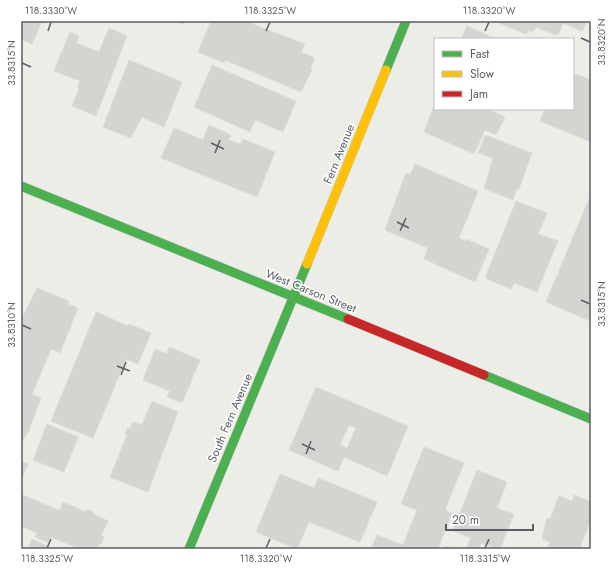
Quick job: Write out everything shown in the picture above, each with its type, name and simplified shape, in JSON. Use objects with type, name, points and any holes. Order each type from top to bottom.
[{"type":"main road","name":"Fern Avenue","points":[[294,297],[406,21]]},
{"type":"main road","name":"West Carson Street","points":[[21,186],[591,420]]},
{"type":"main road","name":"South Fern Avenue","points":[[189,549],[294,297]]},
{"type":"building","points":[[21,21],[42,21],[32,44],[21,39]]},
{"type":"building","points":[[174,21],[184,21],[183,24]]},
{"type":"building","points":[[211,21],[245,21],[305,44],[301,52],[315,58],[310,70],[312,70],[301,92],[225,60],[224,63],[198,52]]},
{"type":"building","points":[[494,21],[587,21],[582,31],[563,23],[559,33],[556,35],[536,27],[533,32],[528,30],[526,34]]},
{"type":"building","points":[[467,26],[494,38],[461,38]]},
{"type":"building","points":[[109,28],[127,36],[96,116],[72,106],[79,89],[77,88],[80,81],[54,71],[70,32],[79,36],[76,43],[99,52]]},
{"type":"building","points":[[129,60],[182,82],[164,127],[142,117],[131,138],[103,127]]},
{"type":"building","points":[[212,65],[296,101],[283,132],[255,120],[250,132],[194,107]]},
{"type":"building","points":[[574,73],[591,80],[591,142],[540,121],[545,110],[574,110]]},
{"type":"building","points":[[434,106],[434,110],[490,110],[505,117],[496,135],[485,130],[474,154],[424,132]]},
{"type":"building","points":[[209,125],[231,135],[229,140],[241,144],[243,139],[275,152],[257,197],[161,158],[174,128],[203,140]]},
{"type":"building","points":[[485,135],[532,153],[519,189],[517,188],[513,200],[484,189],[493,158],[478,153]]},
{"type":"building","points":[[415,164],[478,191],[459,238],[465,241],[466,239],[489,249],[475,282],[424,259],[428,248],[385,230],[406,173],[410,175]]},
{"type":"building","points":[[591,194],[591,318],[590,321],[546,302]]},
{"type":"building","points":[[516,201],[547,213],[538,234],[558,241],[537,292],[514,283],[511,289],[485,278]]},
{"type":"building","points":[[37,288],[69,301],[68,304],[78,308],[60,353],[51,349],[32,394],[41,398],[28,433],[23,441],[21,440],[21,320]]},
{"type":"building","points":[[96,312],[128,326],[129,324],[151,333],[138,364],[126,359],[93,438],[51,421]]},
{"type":"building","points":[[169,347],[200,360],[182,403],[167,397],[170,391],[143,380],[155,349],[167,354]]},
{"type":"building","points":[[316,387],[408,426],[387,476],[344,457],[338,471],[289,450]],"holes":[[[349,425],[356,428],[347,448],[340,445]]]},
{"type":"building","points":[[152,401],[178,412],[148,492],[110,477],[127,435],[125,434],[128,428],[130,429],[133,422],[142,425]]},
{"type":"building","points":[[47,424],[78,437],[64,472],[33,460]]},
{"type":"building","points":[[424,447],[464,463],[445,510],[452,513],[438,549],[371,549],[377,535],[403,545],[417,510],[401,504]]},
{"type":"building","points":[[21,461],[28,464],[21,480]]},
{"type":"building","points":[[477,470],[507,482],[497,508],[514,514],[500,549],[481,543],[478,549],[471,549],[467,547],[471,538],[453,531]]},
{"type":"building","points":[[280,474],[314,488],[318,478],[377,502],[360,542],[309,522],[297,549],[256,532]]},
{"type":"building","points":[[21,494],[60,511],[63,502],[86,512],[87,509],[94,512],[93,514],[108,521],[101,536],[104,537],[101,544],[99,544],[96,549],[80,549],[51,537],[49,543],[35,537],[37,533],[21,526]]},
{"type":"building","points":[[574,495],[591,502],[591,520],[579,549],[547,549],[550,542],[542,539],[547,518],[550,519],[559,496],[572,501]]},
{"type":"building","points":[[32,539],[54,549],[28,549]]},
{"type":"building","points":[[446,546],[454,549],[444,549]]},
{"type":"traffic: fast","points":[[386,70],[406,21]]},
{"type":"traffic: fast","points":[[21,186],[348,319]]},
{"type":"traffic: fast","points":[[189,549],[307,264]]},
{"type":"traffic: fast","points":[[484,375],[591,419]]},
{"type":"traffic: slow","points":[[307,264],[386,70]]},
{"type":"traffic: jam","points":[[348,319],[484,375]]}]
